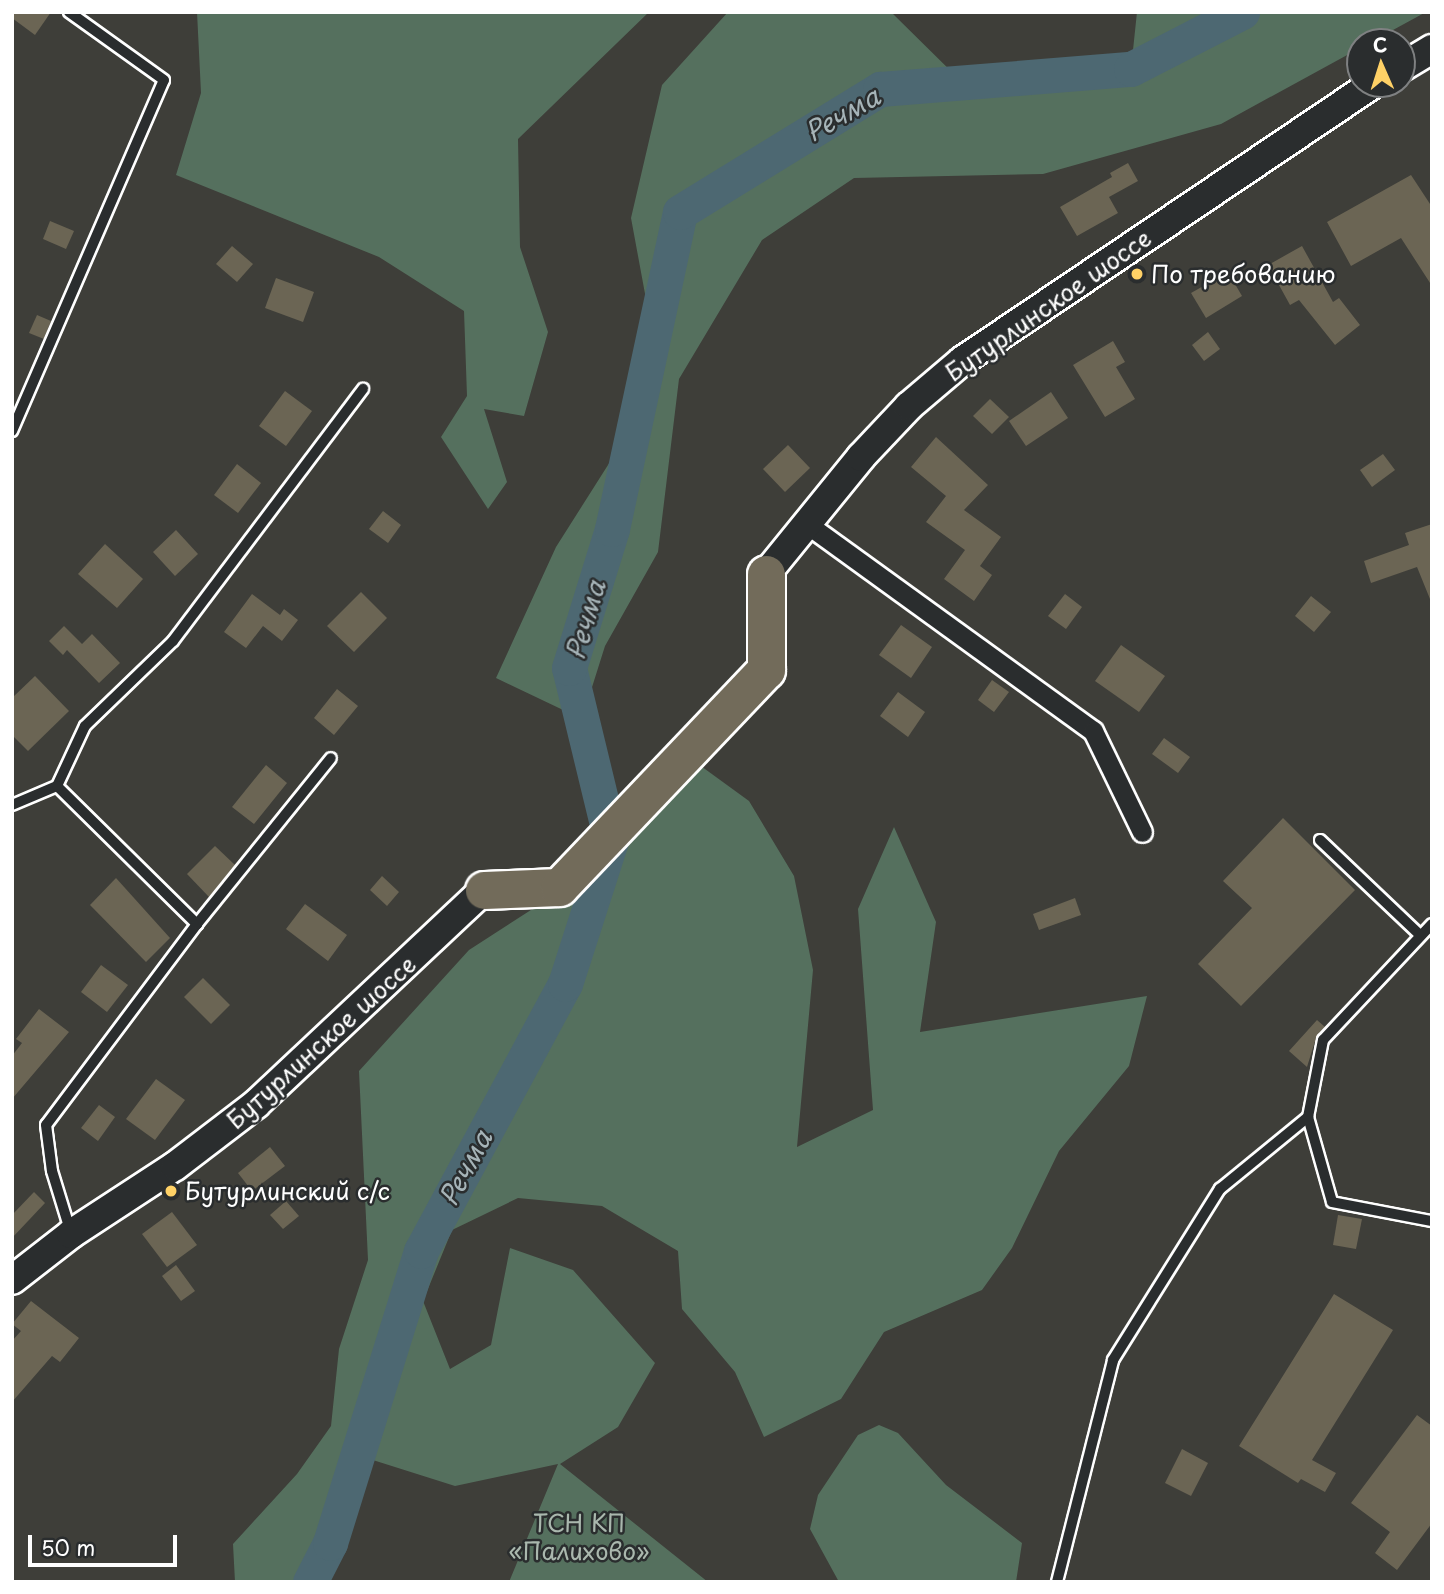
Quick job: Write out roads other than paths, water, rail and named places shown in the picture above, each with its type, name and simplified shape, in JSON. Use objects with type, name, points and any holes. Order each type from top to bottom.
[{"type":"highway","points":[[484,890],[559,887],[766,670],[766,573]]},
{"type":"main road","points":[[1416,58],[1432,49]]},
{"type":"main road","name":"Бутурлинское шоссе","points":[[766,573],[909,406],[962,361],[1352,98]]},
{"type":"main road","name":"Бутурлинское шоссе","points":[[12,1280],[71,1234],[175,1166],[256,1104],[484,890]]},
{"type":"street","points":[[807,524],[1093,731],[1142,832]]},
{"type":"lane","points":[[12,431],[164,80],[69,12]]},
{"type":"lane","points":[[12,805],[57,786],[85,726],[173,641],[363,389]]},
{"type":"lane","points":[[71,1234],[52,1171],[46,1125],[197,924],[331,758]]},
{"type":"lane","points":[[57,786],[197,924]]},
{"type":"lane","points":[[1320,840],[1419,934]]},
{"type":"lane","points":[[1432,924],[1419,934],[1323,1040],[1308,1117],[1332,1202],[1432,1221]]},
{"type":"lane","points":[[1057,1582],[1113,1360],[1220,1189],[1308,1117]]},
{"type":"waterway","name":"Речма","points":[[310,1582],[330,1543],[421,1251],[565,984],[611,841],[569,668],[612,529],[680,212],[880,89],[1131,69],[1242,12]]},
{"type":"place","name":"По требованию","points":[[1137,274]]},
{"type":"place","name":"Бутурлинский с/с","points":[[171,1191]]},
{"type":"park label","name":"ТСН КП «Палихово»","points":[[579,1537]]}]
